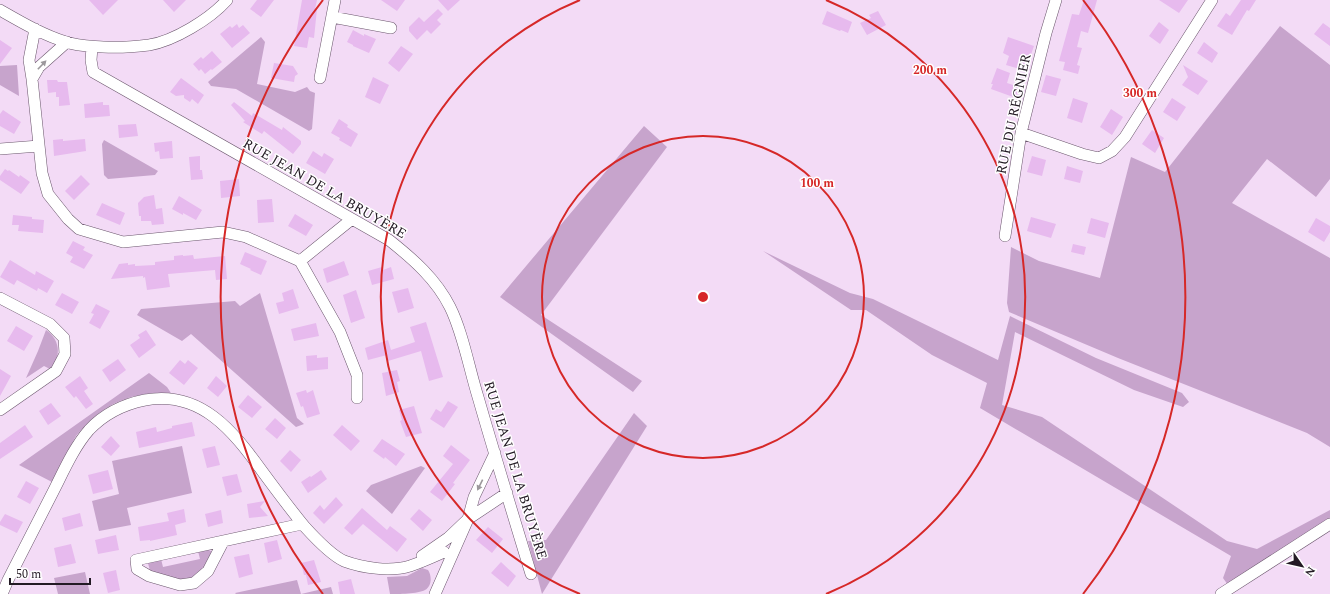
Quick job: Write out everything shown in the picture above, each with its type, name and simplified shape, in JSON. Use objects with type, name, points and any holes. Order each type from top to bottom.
[{"type":"street","points":[[0,10],[35,29],[67,42],[119,48],[150,45],[181,34],[205,20],[228,0]]},
{"type":"street","points":[[320,78],[335,0]]},
{"type":"street","name":"RUE DU RÉGNIER","points":[[1005,236],[1021,134],[1056,0]]},
{"type":"street","points":[[1021,134],[1099,158],[1112,151],[1125,137],[1212,0]]},
{"type":"street","points":[[332,17],[391,28]]},
{"type":"street","points":[[35,29],[29,60],[42,173],[48,194],[68,219],[79,229],[124,242],[223,232],[246,237],[300,261],[340,332],[357,375],[357,398]]},
{"type":"street","points":[[32,79],[39,67],[67,42]]},
{"type":"street","name":"RUE JEAN DE LA BRUYÈRE","points":[[92,46],[91,60],[94,72],[389,240],[420,266],[450,307],[460,335],[531,574]]},
{"type":"street","points":[[0,149],[38,146]]},
{"type":"street","points":[[300,261],[352,219]]},
{"type":"street","points":[[0,298],[50,324],[64,338],[65,354],[56,371],[0,410]]},
{"type":"street","points":[[2,593],[72,455],[85,436],[112,412],[132,403],[159,398],[171,398],[211,413],[242,443],[292,511],[318,542],[343,560],[372,568],[409,566],[446,551],[468,519],[474,497],[495,453]]},
{"type":"street","points":[[435,594],[448,538],[468,519],[507,493]]},
{"type":"street","points":[[222,542],[208,571],[194,583],[180,585],[148,576],[137,569],[136,560],[302,524]]},
{"type":"street","points":[[1221,594],[1330,524]]},
{"type":"shaded area","points":[[1280,26],[1330,65],[1330,179],[1316,197],[1267,159],[1232,203],[1330,258],[1330,447],[1307,433],[1118,358],[1009,312],[1007,303],[1011,247],[1039,261],[1100,278],[1131,157],[1165,172]]},
{"type":"shaded area","points":[[261,37],[265,42],[257,84],[295,92],[307,87],[310,91],[315,93],[312,129],[309,131],[236,89],[211,86],[208,82]]},
{"type":"shaded area","points":[[17,65],[19,96],[0,85],[0,66]]},
{"type":"shaded area","points":[[644,126],[667,147],[541,315],[642,381],[633,392],[500,297]]},
{"type":"shaded area","points":[[104,140],[158,171],[155,175],[108,179],[104,175],[102,144]]},
{"type":"shaded area","points":[[763,251],[850,293],[873,299],[998,360],[1010,316],[1096,358],[1182,393],[1189,402],[1183,407],[1134,390],[1015,332],[1002,405],[1042,417],[1227,541],[1257,549],[1330,510],[1330,518],[1228,585],[1223,578],[1231,556],[980,408],[987,383],[932,355],[866,310],[851,310]]},
{"type":"shaded area","points":[[260,293],[297,418],[304,424],[296,427],[191,334],[182,341],[137,315],[141,309],[235,301],[240,306]]},
{"type":"shaded area","points":[[46,330],[51,334],[57,343],[58,354],[54,364],[50,369],[44,366],[26,378],[38,351]]},
{"type":"shaded area","points":[[149,373],[167,387],[171,393],[136,396],[125,399],[105,409],[76,436],[52,482],[19,465]]},
{"type":"shaded area","points":[[634,413],[647,426],[542,594],[528,541],[546,540]]},
{"type":"shaded area","points":[[182,446],[192,493],[127,508],[131,525],[99,531],[92,501],[119,494],[112,461]]},
{"type":"shaded area","points":[[421,466],[425,468],[392,514],[366,491],[371,485]]},
{"type":"shaded area","points":[[207,549],[211,551],[212,555],[209,561],[205,568],[195,578],[190,580],[172,579],[150,571],[148,563],[150,561],[161,559],[163,567],[200,559],[198,551]]},
{"type":"shaded area","points":[[422,568],[428,570],[431,581],[425,590],[408,594],[390,594],[387,577],[407,576]]},
{"type":"shaded area","points":[[85,572],[90,594],[58,594],[54,578]]},
{"type":"shaded area","points":[[297,580],[301,594],[235,593]]},
{"type":"shaded area","points":[[331,587],[333,594],[301,594]]},
{"type":"building","points":[[89,0],[118,0],[103,15]]},
{"type":"building","points":[[163,0],[186,0],[174,12]]},
{"type":"building","points":[[257,0],[274,0],[261,17],[250,9]]},
{"type":"building","points":[[302,0],[317,0],[315,9],[317,9],[314,38],[309,37],[307,48],[294,46]]},
{"type":"building","points":[[381,0],[405,0],[397,11]]},
{"type":"building","points":[[438,0],[460,0],[448,11]]},
{"type":"building","points":[[1084,0],[1097,0],[1088,33],[1081,31],[1077,47],[1082,48],[1077,65],[1080,66],[1078,74],[1063,70],[1065,62],[1059,61],[1072,14],[1079,15]]},
{"type":"building","points":[[1159,0],[1188,0],[1179,13]]},
{"type":"building","points":[[1241,0],[1256,0],[1249,11],[1247,10],[1232,35],[1217,26],[1226,13],[1230,16]]},
{"type":"building","points":[[438,9],[443,14],[437,20],[441,24],[431,34],[427,30],[417,40],[409,31],[409,27],[419,17],[424,22]]},
{"type":"building","points":[[827,11],[852,22],[848,33],[822,24]]},
{"type":"building","points":[[878,11],[886,25],[867,35],[860,23],[871,18],[869,15]]},
{"type":"building","points":[[1159,22],[1169,30],[1160,44],[1149,36]]},
{"type":"building","points":[[1323,23],[1330,28],[1330,46],[1314,34]]},
{"type":"building","points":[[237,24],[239,28],[243,25],[250,33],[232,48],[220,34],[230,26],[232,28]]},
{"type":"building","points":[[353,30],[364,36],[364,34],[376,39],[369,53],[347,42]]},
{"type":"building","points":[[1008,37],[1034,46],[1028,63],[1026,62],[1023,70],[1006,65],[1009,56],[1003,53]]},
{"type":"building","points":[[0,40],[12,48],[0,64]]},
{"type":"building","points":[[1204,42],[1218,53],[1212,63],[1197,53]]},
{"type":"building","points":[[401,46],[413,54],[399,72],[388,63]]},
{"type":"building","points":[[212,51],[222,62],[205,74],[201,69],[199,71],[193,64],[201,57],[203,59]]},
{"type":"building","points":[[274,63],[293,66],[298,74],[295,76],[294,82],[271,78]]},
{"type":"building","points":[[1183,65],[1208,81],[1198,95],[1182,85],[1188,77]]},
{"type":"building","points":[[997,68],[1010,73],[1007,83],[1020,87],[1016,98],[991,89],[993,84],[991,84]]},
{"type":"building","points":[[1046,75],[1061,79],[1056,96],[1041,92]]},
{"type":"building","points":[[373,77],[389,85],[380,104],[365,97]]},
{"type":"building","points":[[181,78],[204,95],[198,104],[192,99],[190,102],[184,98],[184,95],[176,96],[170,92]]},
{"type":"building","points":[[47,80],[67,82],[70,105],[59,106],[59,97],[56,97],[56,92],[48,93]]},
{"type":"building","points":[[1073,98],[1088,103],[1082,123],[1067,118]]},
{"type":"building","points":[[1172,98],[1186,107],[1177,121],[1163,112]]},
{"type":"building","points":[[103,102],[103,105],[109,105],[110,116],[85,118],[84,104]]},
{"type":"building","points":[[234,102],[252,116],[253,113],[282,130],[283,127],[301,141],[301,144],[293,154],[264,131],[262,134],[243,122],[245,121],[231,105]]},
{"type":"building","points":[[1111,109],[1123,117],[1112,135],[1100,127]]},
{"type":"building","points":[[3,110],[21,122],[14,134],[0,126],[0,114]]},
{"type":"building","points":[[339,119],[348,125],[347,127],[358,134],[351,147],[331,133]]},
{"type":"building","points":[[136,124],[138,136],[119,138],[118,125]]},
{"type":"building","points":[[1152,130],[1164,138],[1155,153],[1142,144]]},
{"type":"building","points":[[63,139],[63,141],[85,139],[86,151],[54,156],[53,140]]},
{"type":"building","points":[[172,141],[173,158],[160,159],[159,151],[155,152],[154,143]]},
{"type":"building","points":[[313,151],[322,157],[324,153],[334,159],[325,174],[306,163]]},
{"type":"building","points":[[200,156],[200,170],[202,170],[203,179],[191,180],[189,157]]},
{"type":"building","points":[[1032,156],[1046,160],[1042,176],[1027,172]]},
{"type":"building","points":[[1067,166],[1083,171],[1080,183],[1064,179]]},
{"type":"building","points":[[5,169],[19,177],[20,175],[30,182],[21,194],[0,180],[0,176]]},
{"type":"building","points":[[81,175],[90,184],[74,200],[65,191]]},
{"type":"building","points":[[239,179],[240,196],[221,198],[220,181]]},
{"type":"building","points":[[154,195],[156,209],[162,208],[164,224],[152,225],[151,221],[141,221],[141,216],[139,216],[138,203],[144,197]]},
{"type":"building","points":[[179,196],[202,210],[196,220],[172,209]]},
{"type":"building","points":[[272,199],[274,222],[258,223],[257,200]]},
{"type":"building","points":[[102,203],[125,213],[120,225],[96,215]]},
{"type":"building","points":[[295,214],[313,225],[306,236],[288,226]]},
{"type":"building","points":[[13,215],[44,220],[43,233],[18,231],[19,225],[12,225]]},
{"type":"building","points":[[1031,217],[1056,224],[1051,238],[1027,231]]},
{"type":"building","points":[[1091,218],[1109,223],[1105,238],[1087,233]]},
{"type":"building","points":[[1316,218],[1330,226],[1330,232],[1324,242],[1308,232]]},
{"type":"building","points":[[73,241],[85,247],[83,250],[93,255],[84,269],[70,262],[73,257],[66,253]]},
{"type":"building","points":[[1073,244],[1086,247],[1084,255],[1071,252]]},
{"type":"building","points":[[245,252],[267,261],[261,275],[240,264]]},
{"type":"building","points":[[193,255],[194,259],[225,256],[227,279],[216,280],[215,270],[168,274],[170,287],[147,290],[145,277],[143,278],[143,276],[111,279],[119,264],[128,263],[128,265],[135,264],[135,266],[155,265],[155,262],[174,260],[174,256]]},
{"type":"building","points":[[10,260],[35,275],[36,271],[54,281],[47,293],[38,288],[37,291],[17,280],[14,285],[0,277]]},
{"type":"building","points":[[344,261],[349,275],[327,283],[323,269]]},
{"type":"building","points":[[382,267],[383,270],[391,267],[394,279],[372,285],[368,271]]},
{"type":"building","points":[[408,288],[414,308],[398,313],[392,292]]},
{"type":"building","points":[[293,289],[299,308],[279,314],[276,303],[284,301],[282,293]]},
{"type":"building","points":[[356,290],[365,318],[351,323],[343,295]]},
{"type":"building","points":[[62,293],[79,302],[72,314],[55,305]]},
{"type":"building","points":[[96,304],[110,311],[100,329],[89,323],[94,314],[91,313]]},
{"type":"building","points":[[426,322],[443,377],[429,381],[421,351],[388,361],[387,355],[368,360],[365,348],[388,340],[391,350],[415,342],[410,327]]},
{"type":"building","points":[[316,323],[319,336],[294,341],[291,329]]},
{"type":"building","points":[[16,326],[33,336],[24,351],[7,341]]},
{"type":"building","points":[[146,330],[156,345],[139,358],[130,345],[140,338],[138,335]]},
{"type":"building","points":[[317,355],[317,358],[328,357],[328,369],[307,371],[306,356]]},
{"type":"building","points":[[118,359],[126,370],[110,382],[102,370]]},
{"type":"building","points":[[180,360],[185,364],[188,360],[198,368],[184,385],[169,373]]},
{"type":"building","points":[[0,369],[11,376],[0,396]]},
{"type":"building","points":[[397,370],[400,381],[397,382],[399,392],[386,396],[382,373]]},
{"type":"building","points":[[80,376],[88,388],[84,391],[93,404],[86,409],[76,396],[74,398],[65,387]]},
{"type":"building","points":[[216,376],[227,386],[218,397],[207,388]]},
{"type":"building","points":[[306,390],[307,393],[313,390],[320,414],[307,418],[296,393]]},
{"type":"building","points":[[248,395],[262,407],[252,418],[238,407]]},
{"type":"building","points":[[448,401],[458,407],[444,428],[430,419],[436,409],[441,412]]},
{"type":"building","points":[[51,403],[61,416],[48,425],[39,411]]},
{"type":"building","points":[[414,406],[422,433],[406,437],[400,421],[402,420],[399,410]]},
{"type":"building","points":[[275,418],[286,428],[277,439],[265,429]]},
{"type":"building","points":[[192,422],[195,436],[139,448],[136,432],[156,427],[157,432],[172,428],[172,426]]},
{"type":"building","points":[[25,425],[33,437],[0,459],[0,443]]},
{"type":"building","points":[[342,425],[360,441],[351,451],[333,435]]},
{"type":"building","points":[[111,436],[120,446],[111,456],[101,447]]},
{"type":"building","points":[[382,439],[405,454],[396,466],[385,457],[384,459],[373,451]]},
{"type":"building","points":[[451,445],[470,460],[442,501],[430,492],[453,464],[443,456]]},
{"type":"building","points":[[215,446],[220,465],[207,468],[202,449]]},
{"type":"building","points":[[290,450],[301,460],[291,472],[280,461]]},
{"type":"building","points":[[108,470],[113,489],[93,494],[88,475]]},
{"type":"building","points":[[321,470],[327,479],[308,493],[301,482]]},
{"type":"building","points":[[237,474],[242,492],[227,496],[222,477]]},
{"type":"building","points":[[26,481],[39,488],[30,504],[17,497]]},
{"type":"building","points":[[336,497],[343,505],[324,524],[313,513],[320,505],[324,510]]},
{"type":"building","points":[[265,501],[260,507],[268,516],[249,518],[247,504]]},
{"type":"building","points":[[362,508],[387,530],[390,526],[407,539],[397,552],[363,524],[352,535],[344,528]]},
{"type":"building","points":[[184,509],[186,522],[175,525],[177,535],[150,541],[140,541],[138,527],[169,521],[167,513]]},
{"type":"building","points":[[419,509],[432,520],[423,531],[410,519]]},
{"type":"building","points":[[221,510],[223,523],[208,527],[205,514]]},
{"type":"building","points":[[80,513],[83,526],[65,531],[62,518]]},
{"type":"building","points":[[5,514],[23,522],[17,533],[0,525],[0,522]]},
{"type":"building","points":[[488,527],[503,539],[492,553],[476,540]]},
{"type":"building","points":[[116,535],[119,550],[98,554],[95,540]]},
{"type":"building","points":[[277,540],[282,559],[268,563],[264,543]]},
{"type":"building","points":[[71,544],[76,563],[58,567],[54,548]]},
{"type":"building","points":[[249,554],[253,574],[239,578],[234,557]]},
{"type":"building","points":[[314,560],[321,582],[308,585],[301,563]]},
{"type":"building","points":[[501,562],[516,576],[508,587],[491,573]]},
{"type":"building","points":[[116,570],[120,590],[108,593],[103,573]]},
{"type":"building","points":[[351,579],[355,594],[340,594],[338,582]]}]
